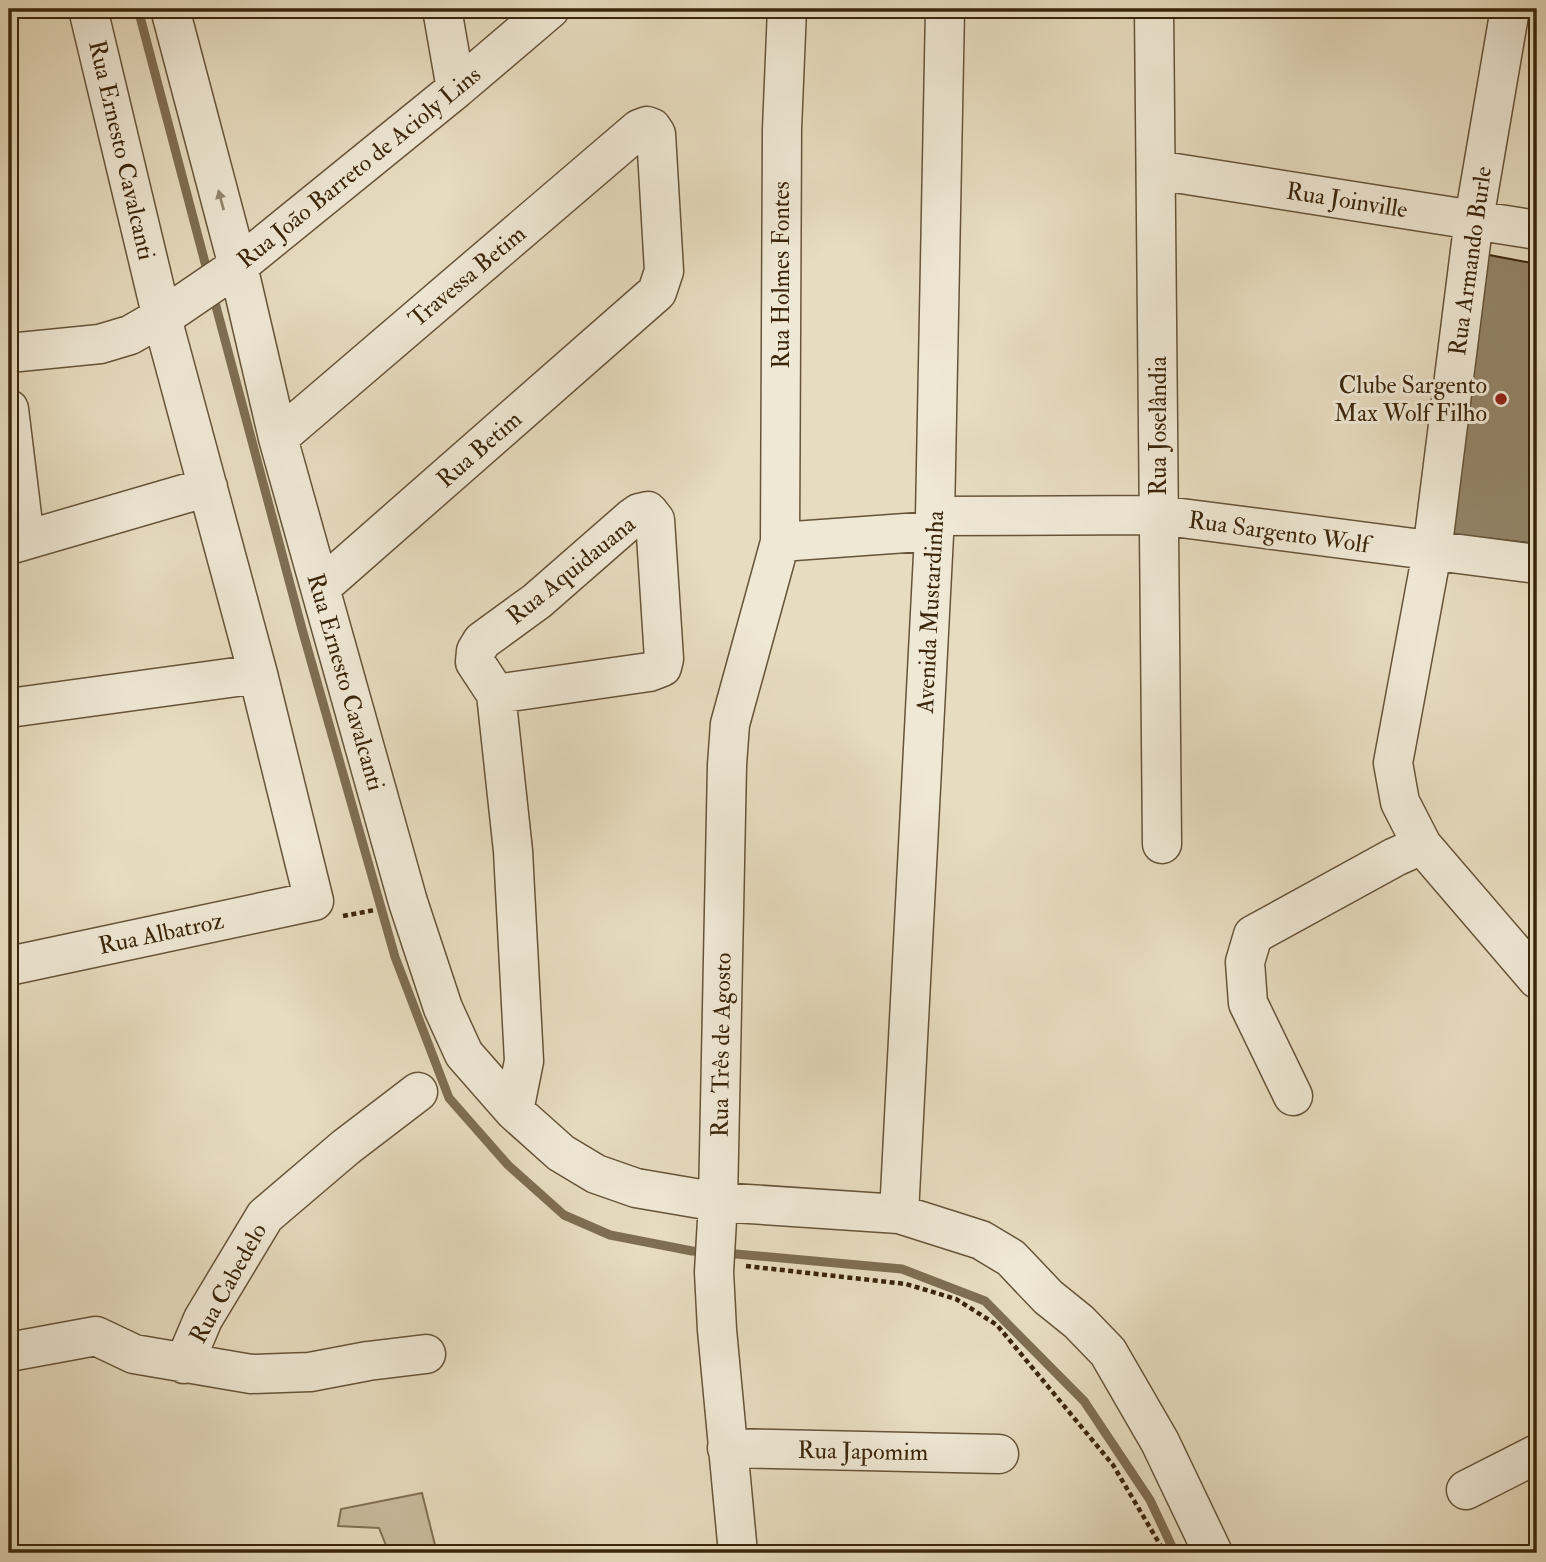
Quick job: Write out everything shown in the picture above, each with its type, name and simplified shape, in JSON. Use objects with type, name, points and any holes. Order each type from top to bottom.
[{"type":"street","name":"Rua Ernesto Cavalcanti","points":[[88,9],[167,315],[208,487],[258,674],[329,909]]},
{"type":"street","name":"Rua Ernesto Cavalcanti","points":[[170,9],[233,270],[408,902],[443,1008],[464,1054],[514,1111],[561,1153],[596,1174],[718,1211],[898,1214],[981,1240],[1011,1258],[1048,1297],[1079,1322],[1108,1352],[1160,1442],[1213,1553]]},
{"type":"street","points":[[442,9],[456,89]]},
{"type":"street","name":"Rua João Barreto de Acioly Lins","points":[[9,353],[100,344],[130,335],[167,315],[233,270],[550,9]]},
{"type":"street","name":"Rua Holmes Fontes","points":[[780,542],[782,129],[787,9]]},
{"type":"street","name":"Avenida Mustardinha","points":[[898,1214],[934,524],[945,9]]},
{"type":"street","name":"Rua Joselândia","points":[[1154,9],[1162,844]]},
{"type":"street","name":"Rua Armando Burle","points":[[1422,845],[1400,802],[1393,762],[1432,552],[1474,219],[1510,9]]},
{"type":"street","name":"Travessa Betim","points":[[278,438],[639,129],[647,126],[653,128],[656,134]]},
{"type":"street","name":"Rua Betim","points":[[320,588],[657,292],[664,271],[656,134]]},
{"type":"street","name":"Rua Joinville","points":[[1157,170],[1537,230]]},
{"type":"street","points":[[9,409],[16,529],[208,487]]},
{"type":"street","name":"Rua Aquidauana","points":[[496,694],[649,672],[662,667],[664,659],[655,520],[648,511],[632,518],[537,601],[482,642],[476,651],[475,662],[496,694],[513,851],[524,1061],[514,1111]]},
{"type":"street","name":"Rua Sargento Wolf","points":[[780,542],[934,524],[1158,515],[1537,564]]},
{"type":"street","name":"Rua Três de Agosto","points":[[738,1553],[714,1272],[718,1211],[726,779],[730,724],[780,542]]},
{"type":"street","points":[[9,708],[258,674]]},
{"type":"street","points":[[1293,1096],[1248,1003],[1245,962],[1253,935],[1395,857],[1422,845],[1537,979]]},
{"type":"street","name":"Rua Albatroz","points":[[9,966],[329,909]]},
{"type":"street","name":"Rua Cabedelo","points":[[9,1352],[96,1336],[134,1354],[184,1364],[203,1319],[265,1216],[346,1147],[418,1092]]},
{"type":"street","points":[[184,1364],[251,1374],[310,1372],[426,1354]]},
{"type":"street","name":"Rua Japomim","points":[[727,1448],[999,1454]]},
{"type":"street","points":[[1466,1490],[1537,1454]]},
{"type":"path","points":[[329,909],[383,908]]},
{"type":"path","points":[[714,1272],[750,1265],[906,1284],[956,1299],[997,1325],[1113,1465],[1165,1553]]},
{"type":"shaded area","points":[[422,1493],[437,1553],[389,1553],[379,1528],[338,1526],[341,1509]]},
{"type":"building","name":"Clube Sargento Max Wolf Filho","points":[[1484,254],[1537,264],[1537,544],[1448,534]]},
{"type":"waterway","points":[[138,9],[208,274]]},
{"type":"waterway","points":[[213,295],[302,629],[395,957],[449,1098],[508,1165],[564,1215],[610,1235],[708,1252]]},
{"type":"waterway","points":[[725,1253],[902,1269],[985,1301],[1084,1401],[1150,1500],[1175,1553]]},
{"type":"place","name":"Clube Sargento Max Wolf Filho","points":[[1501,399]]}]
